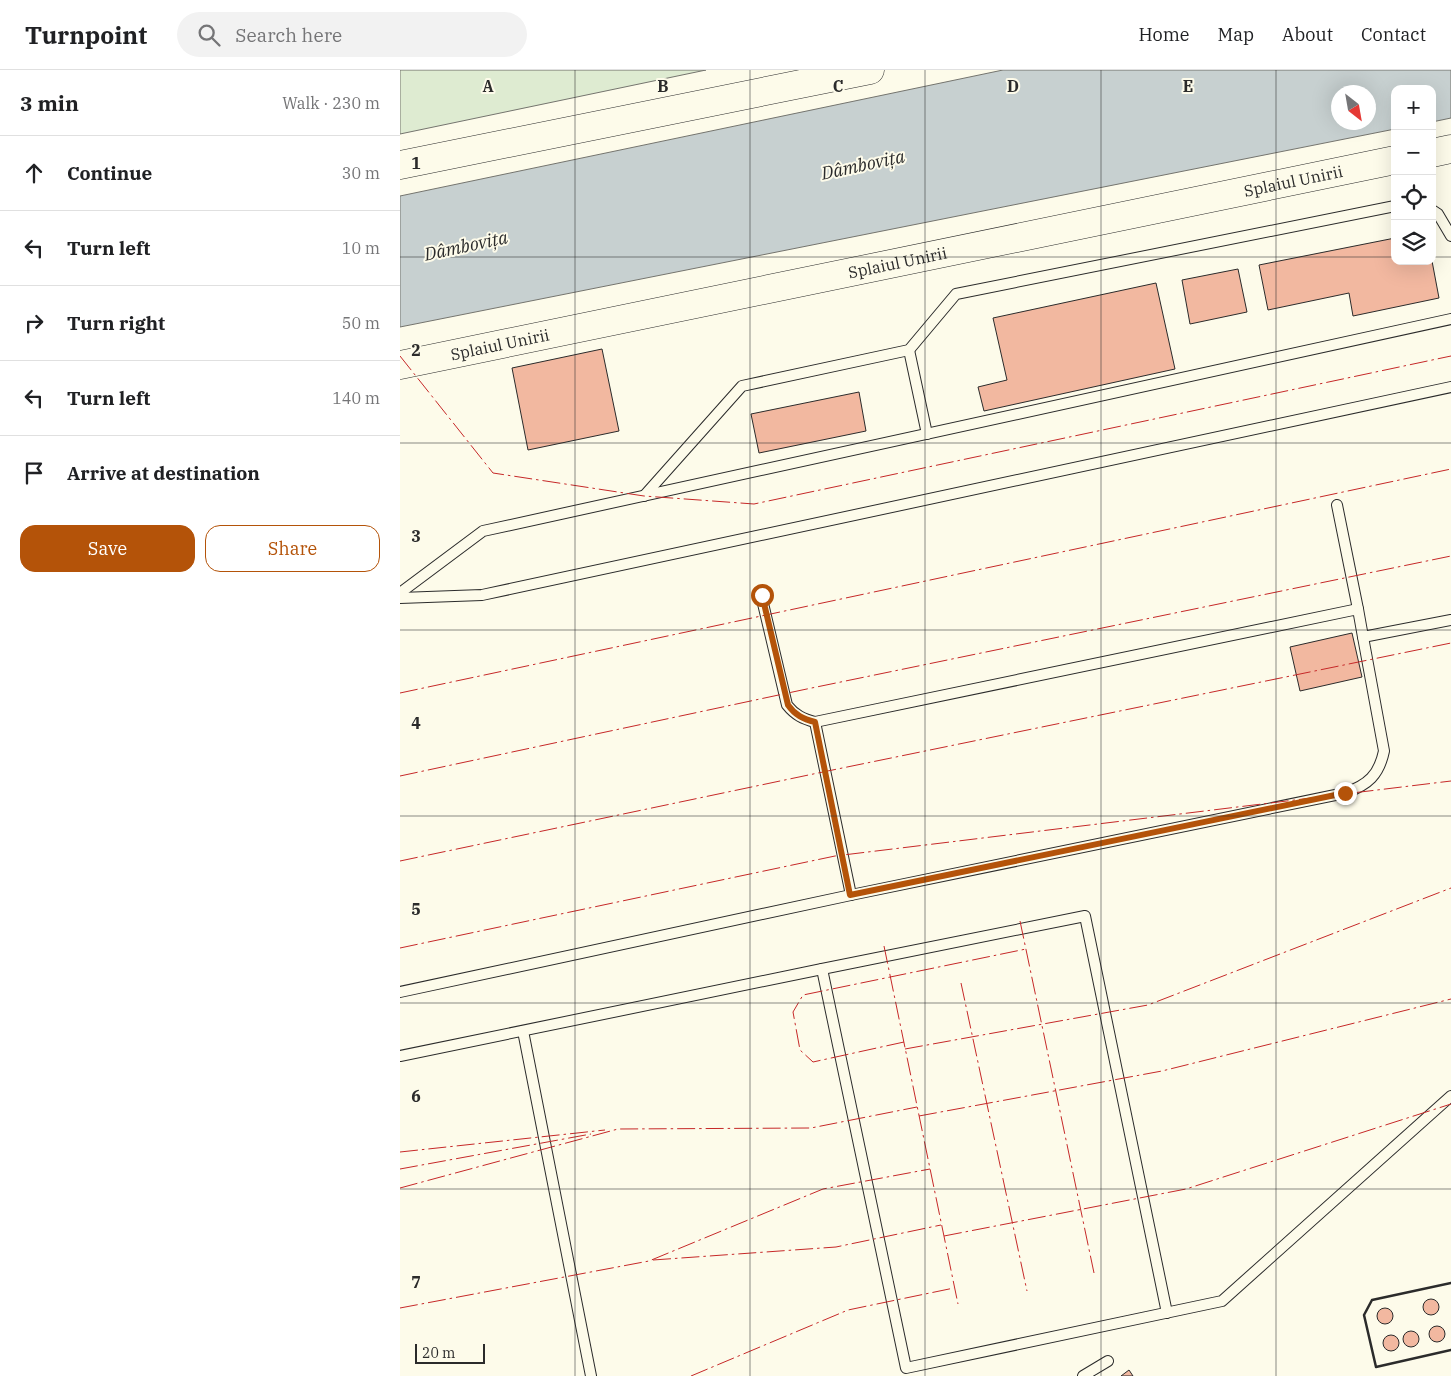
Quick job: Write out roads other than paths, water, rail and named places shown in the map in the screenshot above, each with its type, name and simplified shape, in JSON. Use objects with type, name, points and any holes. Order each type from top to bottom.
[{"type":"main road","points":[[400,165],[870,70]]},
{"type":"main road","points":[[1436,151],[1451,149]]},
{"type":"main road","name":"Splaiul Unirii","points":[[400,365],[1391,161]]},
{"type":"lane","points":[[644,496],[742,386],[909,350],[956,294],[1391,207]]},
{"type":"lane","points":[[1436,213],[1451,236]]},
{"type":"lane","points":[[400,593],[483,532],[1451,320]]},
{"type":"lane","points":[[909,350],[927,434]]},
{"type":"lane","points":[[400,598],[482,595],[1451,387]]},
{"type":"lane","points":[[400,992],[850,895],[1345,793],[1361,787],[1374,775],[1382,762],[1384,751],[1337,505]]},
{"type":"lane","points":[[762,595],[788,705],[793,713],[815,722],[1358,609]]},
{"type":"lane","points":[[1363,637],[1451,620]]},
{"type":"lane","points":[[815,722],[850,895]]},
{"type":"lane","points":[[400,1056],[1085,916],[1167,1313]]},
{"type":"lane","points":[[822,969],[906,1368],[1222,1301],[1451,1096]]},
{"type":"lane","points":[[523,1030],[591,1376]]},
{"type":"lane","points":[[1083,1376],[1108,1361]]},
{"type":"water","name":"Dâmbovița","points":[[1003,70],[1451,70],[1451,118],[1436,121],[1436,85],[1391,85],[1391,130],[400,327],[400,196]]}]
